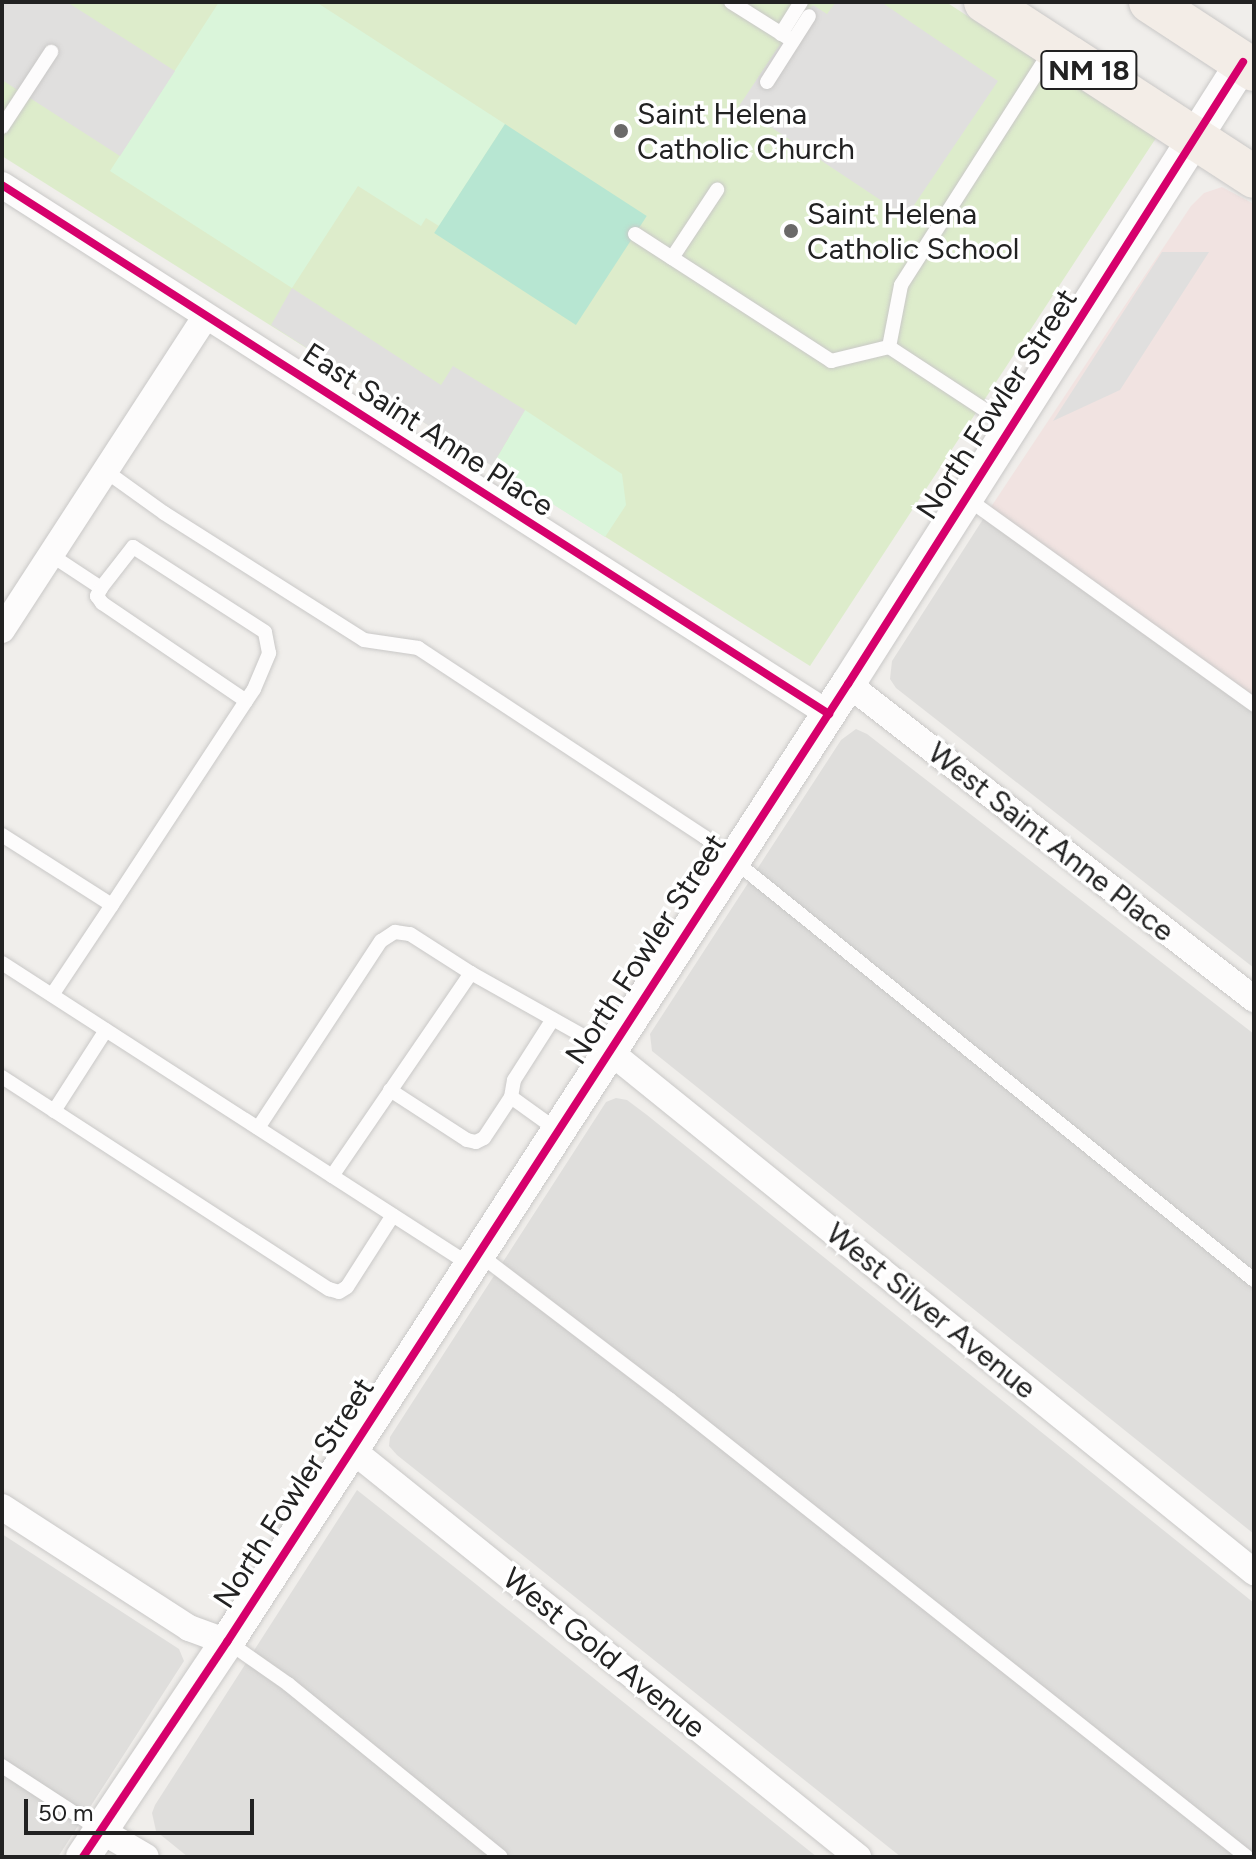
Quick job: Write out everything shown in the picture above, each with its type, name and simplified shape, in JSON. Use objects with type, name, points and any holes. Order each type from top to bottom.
[{"type":"main road","name":"NM 18","points":[[985,2],[1254,177]]},
{"type":"main road","name":"NM 18","points":[[1150,2],[1248,66]]},
{"type":"street","name":"North Fowler Street","points":[[92,1844],[227,1642],[608,1050],[829,714],[1193,138],[1248,66]]},
{"type":"street","name":"East Saint Anne Place","points":[[2,185],[829,714]]},
{"type":"street","points":[[2,630],[205,317]]},
{"type":"street","name":"West Saint Anne Place","points":[[848,684],[1254,999]]},
{"type":"street","name":"West Silver Avenue","points":[[608,1050],[1254,1572]]},
{"type":"street","name":"West Gold Avenue","points":[[351,1449],[858,1857]]},
{"type":"street","points":[[2,1507],[189,1628],[227,1642]]},
{"type":"street","points":[[92,1844],[146,1857]]},
{"type":"lane","points":[[731,2],[787,38]]},
{"type":"lane","points":[[767,82],[801,2]]},
{"type":"lane","points":[[787,38],[809,16]]},
{"type":"lane","points":[[889,347],[901,285],[1053,47]]},
{"type":"lane","points":[[2,127],[51,52]]},
{"type":"lane","points":[[672,258],[717,190]]},
{"type":"lane","points":[[635,234],[831,361],[889,347],[1012,427]]},
{"type":"lane","points":[[107,472],[164,513],[364,640],[418,648],[706,838],[1254,1280]]},
{"type":"lane","points":[[965,497],[1254,705]]},
{"type":"lane","points":[[52,995],[246,701],[269,653],[265,632],[133,547],[101,588],[97,596],[102,603],[246,701]]},
{"type":"lane","points":[[51,555],[101,588]]},
{"type":"lane","points":[[2,835],[112,905]]},
{"type":"lane","points":[[258,1128],[381,941],[395,932],[410,934],[471,973],[608,1050]]},
{"type":"lane","points":[[2,963],[393,1215],[474,1259],[669,1399],[1247,1857]]},
{"type":"lane","points":[[332,1176],[471,973]]},
{"type":"lane","points":[[390,1090],[467,1140],[476,1142],[484,1138],[511,1097],[514,1080],[553,1019]]},
{"type":"lane","points":[[54,1111],[106,1030]]},
{"type":"lane","points":[[2,1077],[339,1292],[347,1287],[393,1215]]},
{"type":"lane","points":[[511,1097],[557,1130]]},
{"type":"lane","points":[[227,1642],[288,1684],[501,1857]]},
{"type":"lane","points":[[2,1766],[92,1844]]},
{"type":"shaded area","points":[[2,2],[67,2],[175,71],[120,156],[2,80]]},
{"type":"shaded area","points":[[836,2],[881,2],[998,81],[906,217],[739,106],[777,49],[813,5],[827,14]]},
{"type":"shaded area","points":[[1222,187],[1254,204],[1254,705],[987,513],[1191,206],[1204,193]]},
{"type":"shaded area","points":[[1162,252],[1209,252],[1120,390],[1053,421]]},
{"type":"shaded area","points":[[292,288],[441,385],[453,366],[525,410],[492,466],[271,325]]},
{"type":"shaded area","points":[[987,513],[1254,705],[1254,968],[896,688],[890,679],[892,661]]},
{"type":"shaded area","points":[[856,729],[867,734],[1254,1034],[1254,1534],[652,1051],[650,1034],[841,740]]},
{"type":"shaded area","points":[[616,1098],[627,1100],[647,1115],[1254,1603],[1254,1857],[901,1857],[389,1446],[390,1437],[606,1102]]},
{"type":"shaded area","points":[[357,1490],[817,1857],[188,1857],[156,1831],[152,1813],[155,1805]]},
{"type":"shaded area","points":[[2,1534],[179,1649],[184,1661],[58,1857],[2,1857]]},
{"type":"green space","points":[[2,2],[946,2],[1156,138],[810,666],[2,156]]},
{"type":"green space","points":[[219,2],[316,2],[505,124],[439,226],[426,218],[421,226],[358,186],[292,288],[110,171]]},
{"type":"green space","points":[[505,124],[647,216],[576,325],[434,233]]},
{"type":"green space","points":[[525,410],[622,474],[626,505],[605,537],[492,466]]},
{"type":"cycle path","points":[[83,1857],[227,1642],[848,684],[1243,62]]},
{"type":"cycle path","points":[[2,185],[829,714]]},
{"type":"place","name":"Saint Helena Catholic Church","points":[[621,131]]},
{"type":"place","name":"Saint Helena Catholic School","points":[[791,231]]}]
